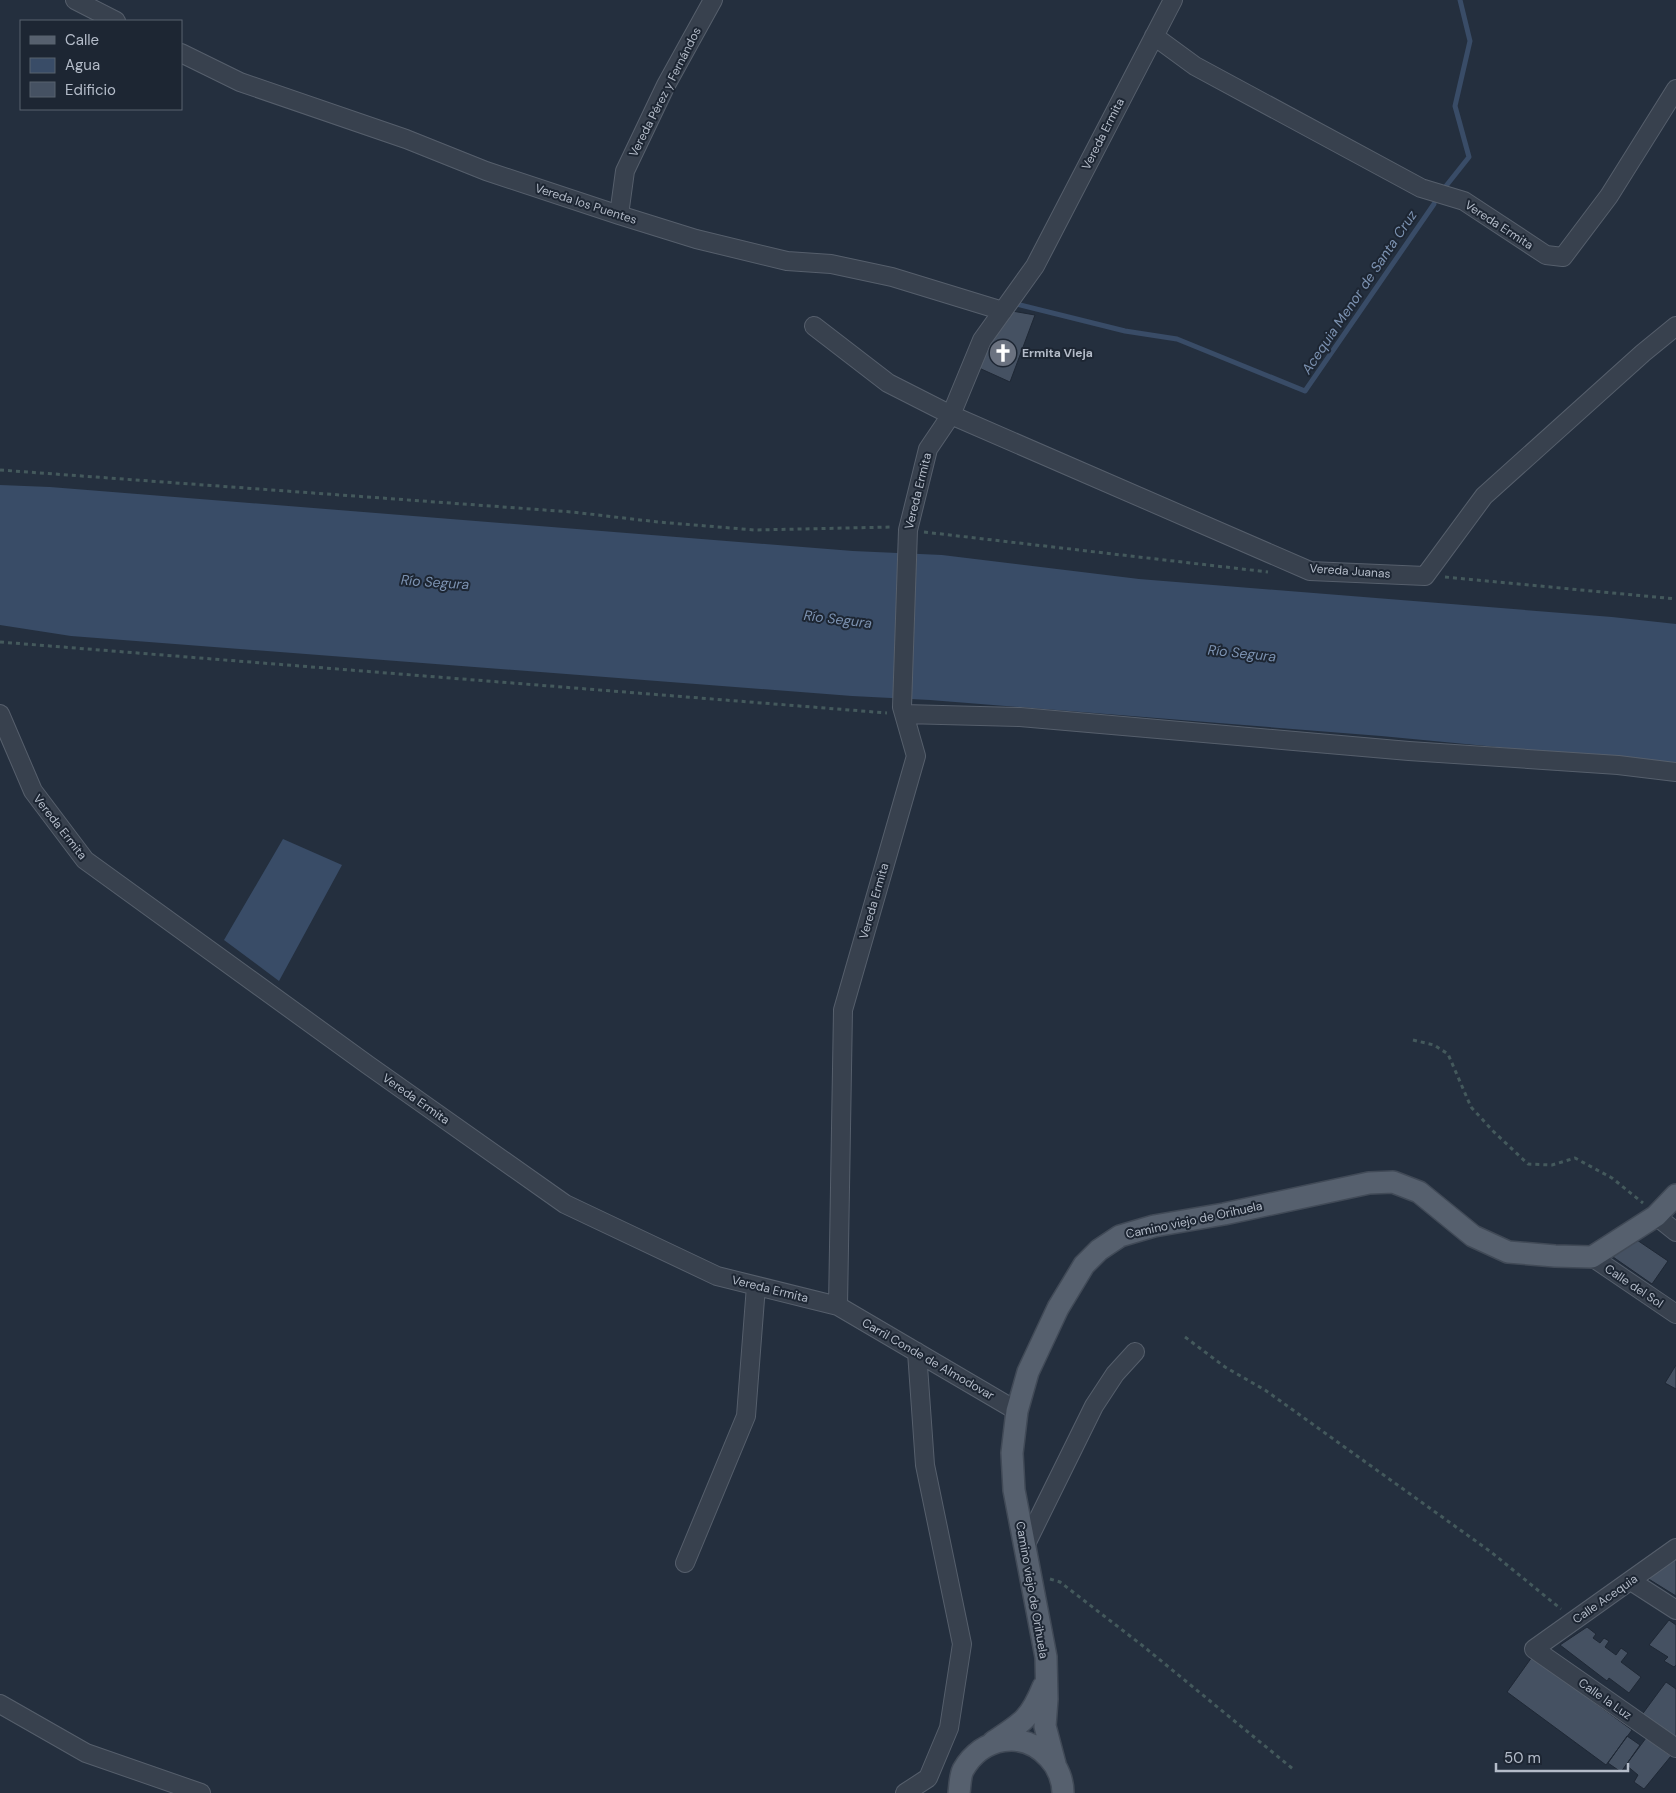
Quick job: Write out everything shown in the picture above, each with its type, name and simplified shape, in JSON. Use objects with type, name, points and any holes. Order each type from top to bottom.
[{"type":"main road","name":"Camino viejo de Orihuela","points":[[1062,1793],[1058,1770],[1045,1726],[1047,1699],[1046,1657],[1014,1490],[1012,1453],[1017,1411],[1028,1372],[1058,1308],[1084,1265],[1099,1250],[1120,1236],[1154,1226],[1224,1214],[1368,1183],[1392,1182],[1419,1192],[1473,1236],[1508,1252],[1592,1257]]},
{"type":"main road","points":[[1592,1257],[1656,1215],[1676,1195]]},
{"type":"main road","name":"Camino viejo de Orihuela","points":[[978,1751],[1021,1724],[1035,1707],[1046,1682]]},
{"type":"main road","points":[[959,1793],[962,1772],[978,1751],[996,1742],[1009,1740],[1031,1744],[1042,1750],[1055,1764]]},
{"type":"street","points":[[75,0],[114,20]]},
{"type":"street","name":"Vereda Pérez y Fernándos","points":[[619,215],[625,171],[666,85],[713,0]]},
{"type":"street","name":"Vereda Ermita","points":[[0,714],[33,791],[85,860],[368,1065],[565,1204],[717,1276],[838,1306],[843,1010],[916,756],[903,711],[908,530],[928,449],[952,415],[982,340],[1035,266],[1173,0]]},
{"type":"street","name":"Vereda Ermita","points":[[1154,36],[1195,66],[1421,188],[1464,201],[1546,255],[1563,257],[1609,196],[1676,90]]},
{"type":"street","name":"Vereda los Puentes","points":[[182,53],[240,82],[406,139],[486,171],[619,215],[696,239],[787,261],[830,264],[892,277],[1003,312]]},
{"type":"street","points":[[814,326],[888,383],[952,415]]},
{"type":"street","name":"Vereda Juanas","points":[[952,415],[1310,571],[1425,576],[1484,496],[1643,353],[1676,326]]},
{"type":"street","points":[[903,711],[1020,717],[1399,751],[1618,765],[1676,772]]},
{"type":"street","points":[[1656,1215],[1676,1232]]},
{"type":"street","name":"Calle del Sol","points":[[1592,1257],[1676,1314]]},
{"type":"street","points":[[685,1563],[746,1416],[756,1286]]},
{"type":"street","name":"Carril Conde de Almodovar","points":[[838,1306],[1017,1411]]},
{"type":"street","points":[[905,1793],[928,1778],[949,1728],[962,1644],[925,1465],[917,1352]]},
{"type":"street","points":[[1024,1548],[1094,1406],[1115,1374],[1135,1352]]},
{"type":"street","name":"Calle Acequia","points":[[1534,1649],[1676,1548]]},
{"type":"street","points":[[1631,1581],[1676,1610]]},
{"type":"street","name":"Calle la Luz","points":[[1534,1649],[1676,1748]]},
{"type":"street","points":[[0,1704],[86,1753],[201,1793]]},
{"type":"path","points":[[0,470],[572,512],[658,522],[756,530],[894,527],[908,530]]},
{"type":"path","points":[[0,642],[903,711]]},
{"type":"path","points":[[1413,1040],[1434,1044],[1448,1054],[1471,1107],[1528,1164],[1552,1164],[1575,1158],[1612,1178],[1656,1215]]},
{"type":"path","points":[[1185,1337],[1225,1367],[1265,1390],[1491,1552],[1574,1621]]},
{"type":"path","points":[[1030,1578],[1045,1577],[1060,1582],[1143,1646],[1293,1769]]},
{"type":"water","name":"Río Segura","points":[[0,485],[50,487],[853,551],[942,555],[1139,579],[1612,617],[1676,624],[1676,764],[1381,736],[930,700],[852,696],[71,636],[0,625]]},
{"type":"water","points":[[283,839],[342,865],[279,981],[224,940]]},
{"type":"building","name":"Ermita Vieja","points":[[1012,311],[1035,315],[1010,382],[979,368],[993,338]]},
{"type":"building","points":[[1634,1238],[1668,1261],[1652,1284],[1613,1257]]},
{"type":"building","points":[[1676,1365],[1676,1389],[1665,1383]]},
{"type":"building","points":[[1676,1558],[1676,1596],[1647,1578]]},
{"type":"building","points":[[1669,1620],[1676,1625],[1676,1665],[1674,1667],[1664,1661],[1668,1657],[1649,1645]]},
{"type":"building","points":[[1587,1627],[1596,1634],[1593,1638],[1600,1643],[1604,1638],[1609,1641],[1605,1647],[1616,1655],[1621,1648],[1628,1653],[1621,1662],[1641,1677],[1629,1693],[1609,1678],[1607,1681],[1560,1645]]},
{"type":"building","points":[[1532,1657],[1632,1730],[1606,1765],[1507,1692]]},
{"type":"building","points":[[1666,1682],[1676,1689],[1676,1742],[1641,1716]]},
{"type":"building","points":[[1627,1736],[1640,1745],[1621,1772],[1608,1763]]},
{"type":"building","points":[[1646,1738],[1671,1756],[1644,1789],[1634,1782],[1638,1775],[1626,1765]]},
{"type":"waterway","name":"Acequia Menor de Santa Cruz","points":[[1446,186],[1469,157],[1455,106],[1470,41],[1460,0]]},
{"type":"waterway","name":"Acequia Menor de Santa Cruz","points":[[1016,304],[1125,331],[1177,339],[1305,391],[1434,204]]},
{"type":"place","name":"Ermita Vieja","points":[[1003,353]]}]
